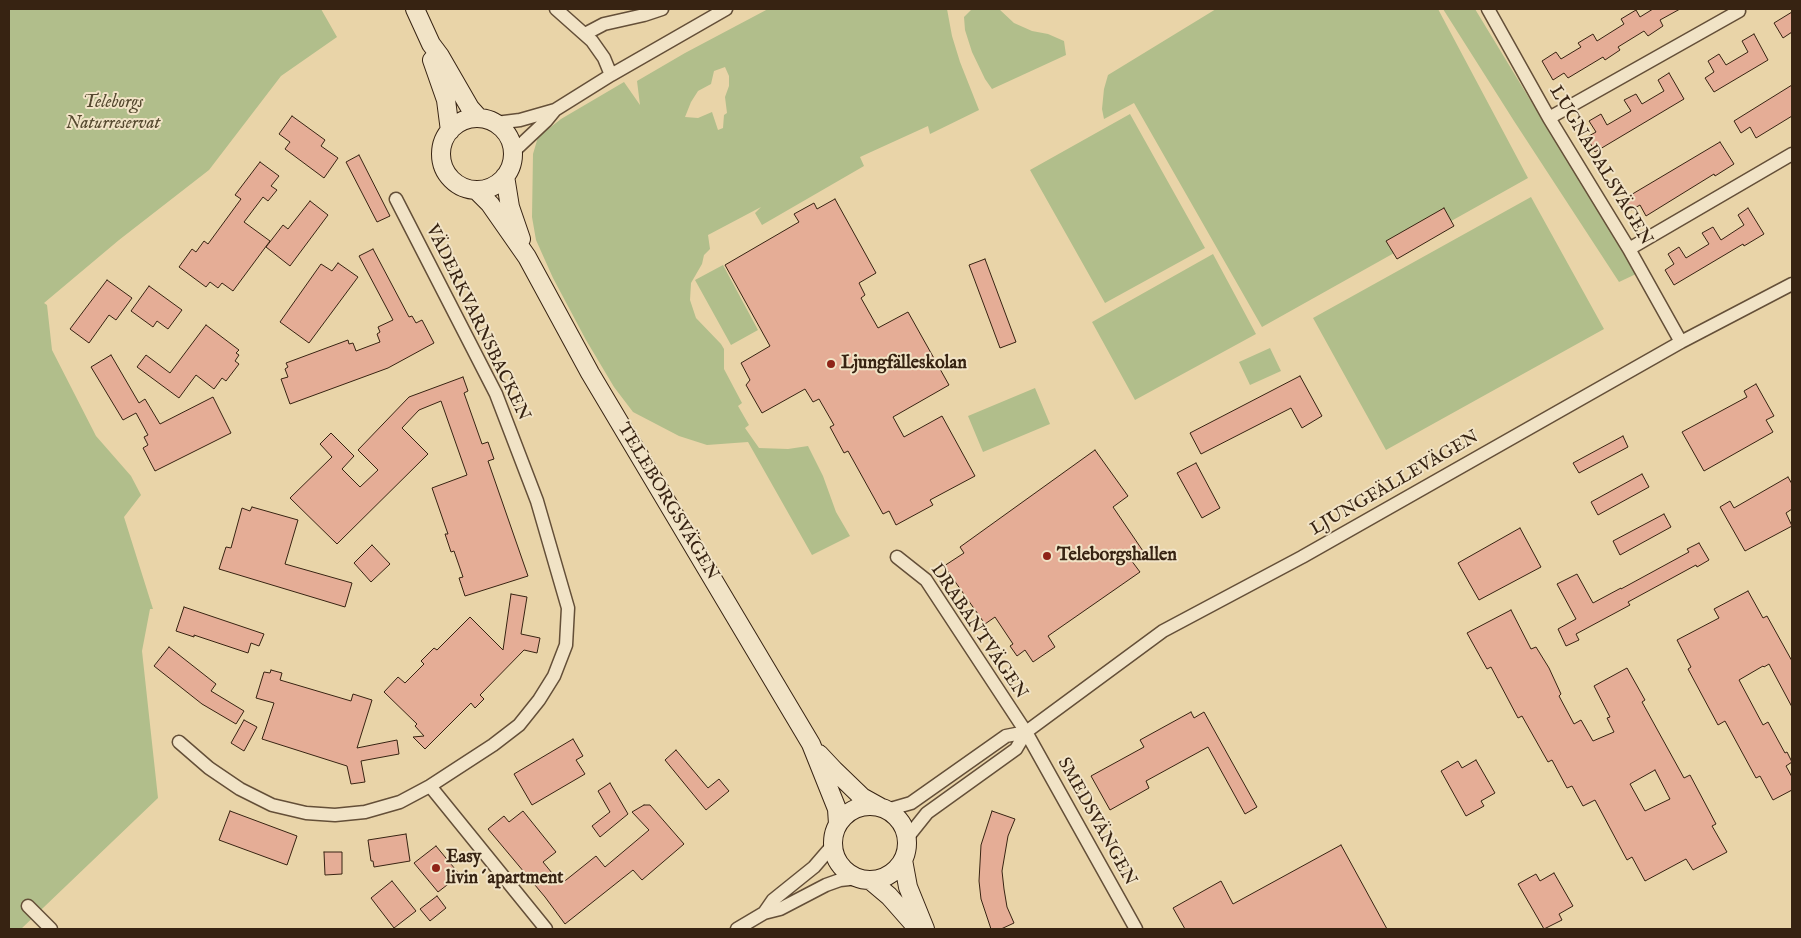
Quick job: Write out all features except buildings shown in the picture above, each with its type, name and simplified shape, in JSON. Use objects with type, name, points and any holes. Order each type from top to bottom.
[{"type":"main road","points":[[415,9],[430,44],[432,59],[446,100],[450,131]]},
{"type":"main road","points":[[430,44],[440,56],[470,108],[488,121],[508,136],[513,152],[512,165],[505,176],[492,187],[476,190],[468,189],[457,184],[448,175],[442,161],[442,149],[450,131],[463,121],[488,121]]},
{"type":"main road","name":"TELEBORGSVÄGEN","points":[[505,176],[510,207],[527,257]]},
{"type":"main road","name":"TELEBORGSVÄGEN","points":[[476,190],[490,204],[527,257],[590,373],[811,744],[837,809],[838,824]]},
{"type":"main road","name":"TELEBORGSVÄGEN","points":[[811,744],[862,797],[884,809]]},
{"type":"main road","points":[[864,879],[886,876],[896,869],[903,860],[907,838],[900,820],[884,809],[869,806],[856,808],[838,824],[834,832],[833,845],[836,857],[840,865],[848,873],[864,879],[889,896],[918,929]]},
{"type":"main road","points":[[903,860],[908,887],[925,929]]},
{"type":"street","points":[[556,9],[592,40],[604,58],[611,75]]},
{"type":"street","points":[[584,34],[604,24],[662,9]]},
{"type":"street","points":[[488,121],[520,120],[555,110],[611,75],[726,9]]},
{"type":"street","name":"LUGNADALSVÄGEN","points":[[1488,9],[1549,118],[1629,249],[1682,342]]},
{"type":"street","points":[[1549,118],[1739,11]]},
{"type":"street","points":[[513,152],[555,110]]},
{"type":"street","points":[[1629,249],[1792,154]]},
{"type":"street","name":"VÄDERKVARNSBACKEN","points":[[179,742],[209,768],[240,789],[272,805],[306,812],[335,815],[365,812],[400,802],[430,786],[493,745],[519,725],[539,700],[554,676],[566,645],[568,608],[537,500],[496,394],[396,200]]},
{"type":"street","name":"LJUNGFÄLLEVÄGEN","points":[[907,838],[927,813],[1016,749],[1026,732],[1163,631],[1309,553],[1682,342],[1792,284]]},
{"type":"street","name":"DRABANTVÄGEN","points":[[897,557],[926,580],[1026,732]]},
{"type":"street","name":"LJUNGFÄLLEVÄGEN","points":[[884,809],[911,803],[1006,736],[1026,732]]},
{"type":"street","name":"SMEDSVÄNGEN","points":[[1026,732],[1136,929]]},
{"type":"street","points":[[430,786],[546,929]]},
{"type":"street","points":[[764,913],[773,900],[814,867],[833,845]]},
{"type":"street","points":[[738,929],[764,913],[780,908],[833,882],[864,879]]},
{"type":"street","points":[[28,906],[51,929]]},
{"type":"green space","name":"Teleborgs Naturreservat","points":[[9,9],[321,9],[337,37],[281,76],[209,170],[119,240],[44,303],[47,305],[52,350],[96,436],[131,476],[141,495],[124,517],[153,609],[150,609],[142,651],[158,798],[21,929],[9,929]]},
{"type":"green space","points":[[768,9],[947,9],[952,36],[960,62],[979,110],[930,134],[928,126],[860,157],[864,166],[762,225],[755,213],[761,207],[708,235],[710,249],[704,255],[702,264],[691,283],[690,300],[696,318],[724,349],[724,369],[742,403],[738,406],[749,425],[745,428],[759,448],[788,449],[808,446],[823,476],[836,512],[850,536],[812,555],[748,442],[707,445],[679,436],[633,412],[614,387],[586,340],[553,278],[536,240],[532,217],[533,154],[538,137],[561,119],[624,82],[640,105],[637,81]],"holes":[[[725,67],[729,76],[729,86],[725,97],[727,113],[724,115],[723,128],[718,130],[712,112],[698,118],[685,117],[698,91],[711,84],[714,71]]]},
{"type":"green space","points":[[972,9],[999,9],[1014,23],[1064,41],[1066,55],[992,89],[972,52],[965,30],[964,17]]},
{"type":"green space","points":[[1216,9],[1438,9],[1528,178],[1262,327],[1134,103],[1104,119],[1102,109],[1104,89],[1108,75]]},
{"type":"green space","points":[[1443,9],[1475,9],[1636,274],[1619,282]]},
{"type":"green space","points":[[1130,114],[1205,248],[1105,303],[1030,170]]},
{"type":"green space","points":[[1531,197],[1604,329],[1386,450],[1313,318]]},
{"type":"green space","points":[[1213,254],[1256,334],[1135,400],[1092,322]]},
{"type":"green space","points":[[723,265],[758,330],[731,345],[695,280]]},
{"type":"green space","points":[[1270,348],[1281,371],[1250,385],[1239,362]]},
{"type":"green space","points":[[1035,388],[1050,424],[983,452],[968,416]]},
{"type":"place","name":"Ljungfälleskolan","points":[[831,364]]},
{"type":"place","name":"Teleborgshallen","points":[[1047,556]]},
{"type":"place","name":"Easy livin´apartment","points":[[436,868]]}]
